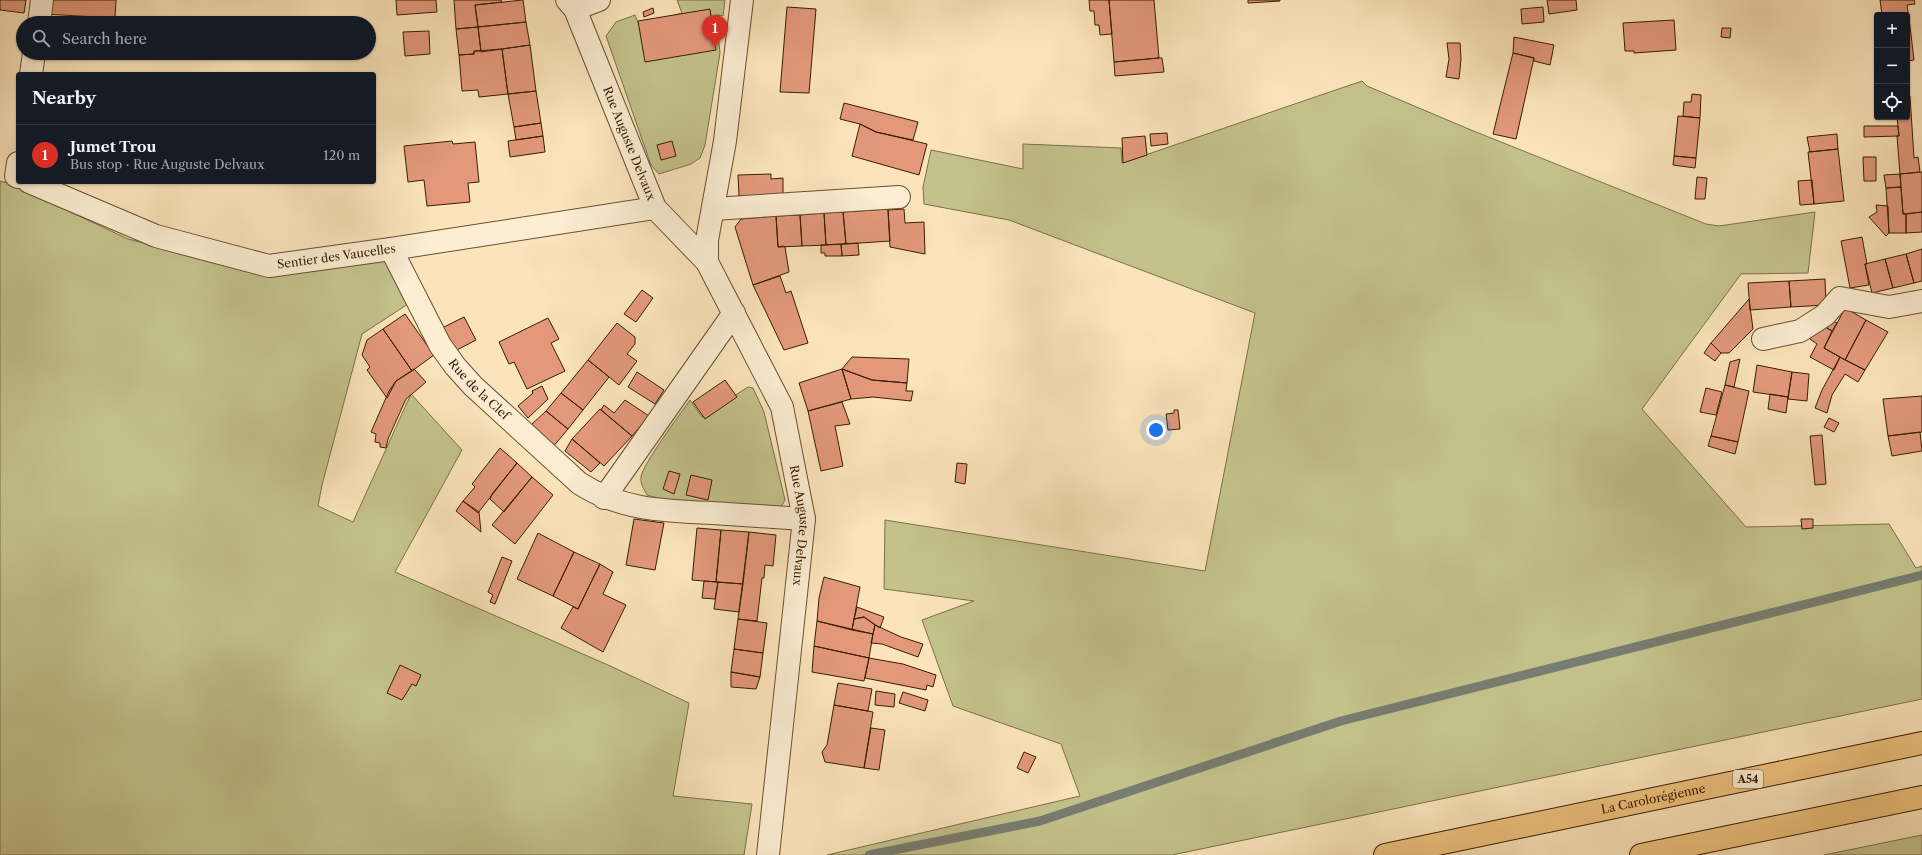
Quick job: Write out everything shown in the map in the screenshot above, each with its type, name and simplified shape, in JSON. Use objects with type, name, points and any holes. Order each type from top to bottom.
[{"type":"highway","name":"La Carolorégienne","points":[[1385,855],[1922,743]]},
{"type":"highway","points":[[1641,855],[1922,797]]},
{"type":"street","points":[[40,16],[42,0]]},
{"type":"street","points":[[571,4],[599,0]]},
{"type":"street","name":"Rue Auguste Delvaux","points":[[707,262],[706,240],[725,141],[742,0]]},
{"type":"street","name":"Rue Auguste Delvaux","points":[[571,4],[655,208],[707,262],[782,407],[804,518],[768,855]]},
{"type":"street","points":[[31,72],[33,60]]},
{"type":"street","name":"Sentier des Vaucelles","points":[[40,184],[156,236],[269,266],[391,249],[655,208]]},
{"type":"street","points":[[713,209],[899,197]]},
{"type":"street","name":"Rue de la Clef","points":[[391,249],[440,345],[455,366],[473,386],[579,483],[604,498],[638,508],[664,511],[804,518]]},
{"type":"street","points":[[1763,339],[1800,331],[1825,315],[1840,298],[1889,307],[1922,301]]},
{"type":"street","points":[[604,498],[734,313]]},
{"type":"shaded area","points":[[677,0],[725,0],[723,16],[716,15],[720,53],[705,145],[700,158],[691,164],[659,174],[651,165],[606,36],[616,22],[635,15],[639,25],[682,13]]},
{"type":"shaded area","points":[[1362,81],[1367,86],[1471,130],[1706,224],[1719,226],[1815,212],[1808,273],[1741,274],[1642,409],[1746,527],[1889,524],[1916,568],[1922,566],[1922,699],[1172,855],[827,855],[1080,796],[1061,744],[953,706],[922,620],[974,601],[884,589],[885,520],[1205,571],[1255,313],[1009,220],[924,204],[923,187],[931,150],[1023,169],[1023,144],[1121,148],[1122,163]]},
{"type":"shaded area","points":[[0,181],[11,184],[128,239],[270,275],[386,260],[408,304],[362,334],[322,485],[318,506],[353,522],[411,394],[462,450],[395,572],[608,665],[689,703],[673,796],[752,804],[744,855],[0,855]]},
{"type":"shaded area","points":[[748,387],[753,388],[764,412],[785,500],[781,507],[661,499],[647,495],[641,482],[643,471],[690,400],[702,417]]},
{"type":"shaded area","points":[[1922,835],[1922,855],[1824,855]]},
{"type":"building","points":[[0,0],[26,0],[24,13],[0,10]]},
{"type":"building","points":[[45,0],[116,0],[115,16],[44,14]]},
{"type":"building","points":[[396,0],[436,0],[437,12],[397,15]]},
{"type":"building","points":[[454,0],[501,0],[502,2],[475,5],[478,27],[456,29]]},
{"type":"building","points":[[523,0],[526,22],[478,27],[475,5]]},
{"type":"building","points":[[1089,0],[1109,0],[1112,34],[1100,35],[1099,25],[1095,25],[1094,11],[1090,11]]},
{"type":"building","points":[[1109,0],[1154,0],[1159,58],[1114,62]]},
{"type":"building","points":[[1248,0],[1280,0],[1280,1],[1248,3]]},
{"type":"building","points":[[1547,0],[1576,0],[1577,10],[1549,14]]},
{"type":"building","points":[[1880,0],[1914,0],[1915,4],[1907,5],[1908,12],[1882,12]]},
{"type":"building","points":[[787,7],[816,9],[809,93],[780,92]]},
{"type":"building","points":[[1543,7],[1544,22],[1522,24],[1521,9]]},
{"type":"building","points":[[653,8],[654,13],[644,17],[643,12]]},
{"type":"building","points":[[710,9],[716,50],[645,62],[638,21]]},
{"type":"building","points":[[1674,20],[1676,50],[1634,53],[1634,51],[1625,51],[1623,23]]},
{"type":"building","points":[[526,22],[530,45],[481,52],[478,27]]},
{"type":"building","points":[[1910,26],[1914,60],[1910,61]]},
{"type":"building","points":[[478,27],[481,51],[474,51],[474,54],[459,55],[456,29]]},
{"type":"building","points":[[1722,28],[1731,28],[1730,38],[1721,37]]},
{"type":"building","points":[[429,31],[430,54],[405,56],[403,32]]},
{"type":"building","points":[[1514,37],[1554,45],[1550,65],[1534,61],[1534,58],[1513,53]]},
{"type":"building","points":[[1447,43],[1460,43],[1461,59],[1459,79],[1446,77],[1449,59]]},
{"type":"building","points":[[530,45],[536,91],[508,94],[502,49]]},
{"type":"building","points":[[502,49],[508,94],[479,97],[478,90],[462,91],[459,55],[474,54],[474,51]]},
{"type":"building","points":[[1513,53],[1534,58],[1516,139],[1493,134]]},
{"type":"building","points":[[1162,58],[1164,72],[1115,76],[1114,62]]},
{"type":"building","points":[[536,91],[541,123],[514,127],[508,94]]},
{"type":"building","points":[[1692,94],[1701,95],[1700,118],[1683,116],[1684,102],[1691,102]]},
{"type":"building","points":[[1910,96],[1914,158],[1918,157],[1920,172],[1900,174],[1897,136],[1899,136],[1897,120],[1910,120]]},
{"type":"building","points":[[844,103],[918,122],[913,140],[876,132],[860,124],[840,119]]},
{"type":"building","points":[[1678,116],[1700,118],[1696,158],[1674,156]]},
{"type":"building","points":[[541,123],[543,136],[516,140],[514,127]]},
{"type":"building","points":[[860,124],[876,132],[927,144],[919,175],[852,156]]},
{"type":"building","points":[[1864,126],[1898,126],[1899,136],[1864,137]]},
{"type":"building","points":[[1167,133],[1168,144],[1151,146],[1150,134]]},
{"type":"building","points":[[1837,134],[1838,149],[1810,152],[1807,137]]},
{"type":"building","points":[[543,136],[545,152],[510,157],[508,141]]},
{"type":"building","points":[[1145,136],[1147,155],[1123,163],[1122,138]]},
{"type":"building","points":[[452,141],[453,144],[475,142],[479,182],[468,183],[470,202],[427,206],[424,180],[408,182],[404,146]]},
{"type":"building","points":[[672,141],[676,156],[661,160],[657,145]]},
{"type":"building","points":[[1838,149],[1844,201],[1814,204],[1808,152]]},
{"type":"building","points":[[1674,156],[1696,158],[1695,168],[1673,165]]},
{"type":"building","points":[[1863,157],[1876,157],[1876,181],[1864,181]]},
{"type":"building","points":[[1922,172],[1922,212],[1903,214],[1900,174]]},
{"type":"building","points":[[771,174],[771,179],[783,178],[783,195],[739,196],[738,175]]},
{"type":"building","points":[[1900,174],[1901,187],[1886,188],[1884,175]]},
{"type":"building","points":[[1697,177],[1707,178],[1705,199],[1695,199]]},
{"type":"building","points":[[1812,180],[1814,204],[1800,205],[1798,181]]},
{"type":"building","points":[[1901,187],[1903,214],[1906,214],[1906,233],[1889,233],[1886,188]]},
{"type":"building","points":[[1876,205],[1888,206],[1889,233],[1886,236],[1869,217],[1877,212]]},
{"type":"building","points":[[888,209],[890,241],[846,244],[843,212]]},
{"type":"building","points":[[904,209],[905,223],[924,222],[925,254],[890,247],[888,210]]},
{"type":"building","points":[[843,212],[846,244],[826,245],[824,213]]},
{"type":"building","points":[[1922,212],[1922,232],[1906,233],[1906,214]]},
{"type":"building","points":[[824,213],[826,245],[802,246],[800,215]]},
{"type":"building","points":[[800,215],[802,246],[778,247],[776,216]]},
{"type":"building","points":[[776,216],[778,247],[785,247],[789,272],[753,285],[735,227],[741,219]]},
{"type":"building","points":[[1862,237],[1869,285],[1850,288],[1841,241]]},
{"type":"building","points":[[858,243],[859,255],[842,256],[841,244]]},
{"type":"building","points":[[841,244],[842,256],[825,256],[825,253],[821,253],[821,245]]},
{"type":"building","points":[[1922,249],[1922,281],[1914,283],[1906,254]]},
{"type":"building","points":[[1906,254],[1914,283],[1893,288],[1885,259]]},
{"type":"building","points":[[1885,259],[1893,288],[1872,293],[1865,264]]},
{"type":"building","points":[[780,276],[786,293],[791,291],[808,343],[784,350],[753,285]]},
{"type":"building","points":[[1825,279],[1826,305],[1791,307],[1789,281]]},
{"type":"building","points":[[1789,281],[1791,307],[1750,310],[1748,283]]},
{"type":"building","points":[[642,290],[653,298],[636,322],[624,314]]},
{"type":"building","points":[[1749,299],[1753,329],[1729,353],[1721,353],[1711,343]]},
{"type":"building","points":[[1845,308],[1866,320],[1845,360],[1824,348]]},
{"type":"building","points":[[405,314],[434,355],[412,371],[383,329]]},
{"type":"building","points":[[464,317],[476,340],[455,351],[442,328]]},
{"type":"building","points":[[548,318],[559,339],[551,343],[565,371],[527,389],[514,362],[509,364],[499,342]]},
{"type":"building","points":[[1831,320],[1837,323],[1832,331],[1827,328]]},
{"type":"building","points":[[1866,320],[1888,332],[1865,370],[1845,360]]},
{"type":"building","points":[[617,323],[635,337],[635,344],[627,354],[637,361],[619,385],[588,360]]},
{"type":"building","points":[[1819,323],[1832,331],[1824,348],[1840,357],[1834,370],[1810,357],[1817,344],[1810,339]]},
{"type":"building","points":[[383,329],[412,371],[396,381],[387,398],[367,370],[370,367],[362,355],[367,340]]},
{"type":"building","points":[[1711,343],[1721,353],[1715,361],[1704,353]]},
{"type":"building","points":[[852,357],[909,359],[907,383],[872,380],[842,369]]},
{"type":"building","points":[[1840,357],[1865,370],[1858,382],[1845,374],[1832,395],[1827,413],[1815,408],[1822,390]]},
{"type":"building","points":[[1740,359],[1734,387],[1725,385],[1730,362]]},
{"type":"building","points":[[588,360],[609,377],[583,410],[561,393]]},
{"type":"building","points":[[1757,365],[1792,372],[1788,397],[1753,392]]},
{"type":"building","points":[[414,369],[426,382],[406,399],[388,439],[386,448],[380,447],[380,443],[375,442],[376,434],[371,432],[389,391],[396,381]]},
{"type":"building","points":[[842,369],[851,399],[808,411],[799,383]]},
{"type":"building","points":[[842,369],[872,380],[907,383],[906,391],[913,391],[911,401],[873,397],[851,399]]},
{"type":"building","points":[[637,372],[664,390],[655,404],[628,387]]},
{"type":"building","points":[[1792,372],[1809,374],[1807,401],[1788,399]]},
{"type":"building","points":[[725,380],[737,397],[705,419],[693,402]]},
{"type":"building","points":[[1725,385],[1749,391],[1738,442],[1711,436]]},
{"type":"building","points":[[542,386],[548,399],[528,418],[518,406],[533,393],[532,391]]},
{"type":"building","points":[[1706,388],[1722,392],[1716,415],[1700,412]]},
{"type":"building","points":[[561,393],[583,410],[568,429],[546,411]]},
{"type":"building","points":[[1770,394],[1788,397],[1786,413],[1768,409]]},
{"type":"building","points":[[1922,396],[1922,432],[1888,436],[1883,399]]},
{"type":"building","points":[[625,400],[649,416],[632,436],[601,410],[604,405],[614,413]]},
{"type":"building","points":[[842,402],[850,424],[835,426],[843,466],[821,471],[808,411]]},
{"type":"building","points":[[600,409],[632,436],[604,466],[572,439]]},
{"type":"building","points":[[1174,410],[1178,410],[1180,429],[1168,430],[1166,414],[1174,413]]},
{"type":"building","points":[[546,411],[568,429],[552,448],[529,427]]},
{"type":"building","points":[[1829,418],[1839,423],[1834,432],[1824,427]]},
{"type":"building","points":[[1920,432],[1922,451],[1892,456],[1888,436]]},
{"type":"building","points":[[1822,435],[1826,484],[1815,485],[1810,436]]},
{"type":"building","points":[[1711,436],[1738,442],[1735,454],[1708,446]]},
{"type":"building","points":[[572,439],[600,463],[591,472],[565,451]]},
{"type":"building","points":[[500,448],[517,463],[478,513],[463,501],[475,487],[472,484]]},
{"type":"building","points":[[517,463],[532,477],[504,512],[490,499],[492,494]]},
{"type":"building","points":[[957,463],[967,464],[965,484],[955,482]]},
{"type":"building","points":[[669,471],[680,474],[674,494],[663,489]]},
{"type":"building","points":[[691,475],[712,480],[708,500],[686,495]]},
{"type":"building","points":[[532,477],[553,495],[515,544],[492,525]]},
{"type":"building","points":[[463,501],[479,512],[481,532],[456,511]]},
{"type":"building","points":[[634,519],[664,523],[655,570],[626,565]]},
{"type":"building","points":[[1801,519],[1813,519],[1813,528],[1802,529]]},
{"type":"building","points":[[697,528],[721,530],[716,582],[692,580]]},
{"type":"building","points":[[721,530],[749,532],[743,584],[716,582]]},
{"type":"building","points":[[749,532],[776,535],[773,566],[765,565],[764,578],[762,578],[757,621],[738,619]]},
{"type":"building","points":[[538,533],[574,552],[553,596],[517,579]]},
{"type":"building","points":[[574,552],[600,564],[578,609],[553,596]]},
{"type":"building","points":[[502,557],[512,561],[495,604],[490,602],[493,595],[488,592]]},
{"type":"building","points":[[600,564],[613,572],[603,594],[626,605],[603,652],[561,628],[573,607],[578,609]]},
{"type":"building","points":[[824,577],[860,587],[852,630],[817,621],[819,598]]},
{"type":"building","points":[[704,581],[718,582],[715,599],[702,598]]},
{"type":"building","points":[[718,582],[743,584],[739,612],[714,609]]},
{"type":"building","points":[[857,607],[884,617],[880,628],[864,617],[854,619]]},
{"type":"building","points":[[864,617],[875,625],[873,634],[852,630],[854,619]]},
{"type":"building","points":[[738,619],[767,623],[763,653],[734,649]]},
{"type":"building","points":[[817,621],[873,634],[869,658],[814,646]]},
{"type":"building","points":[[875,625],[901,637],[923,644],[918,657],[882,644],[871,643]]},
{"type":"building","points":[[814,646],[869,658],[864,681],[812,672]]},
{"type":"building","points":[[734,649],[763,653],[760,677],[731,672]]},
{"type":"building","points":[[869,658],[903,664],[936,675],[933,687],[927,685],[926,690],[865,678]]},
{"type":"building","points":[[400,665],[421,675],[416,686],[412,684],[402,700],[387,693]]},
{"type":"building","points":[[731,672],[760,677],[756,689],[731,687]]},
{"type":"building","points":[[838,683],[872,689],[868,711],[834,705]]},
{"type":"building","points":[[876,691],[895,694],[894,707],[875,705]]},
{"type":"building","points":[[903,692],[928,700],[925,711],[899,703]]},
{"type":"building","points":[[834,705],[873,712],[864,768],[825,762],[822,752],[827,745]]},
{"type":"building","points":[[871,728],[885,730],[879,770],[864,768]]},
{"type":"building","points":[[1024,752],[1036,757],[1028,773],[1017,768]]},
{"type":"waterway","points":[[869,855],[1040,821],[1341,721],[1922,575]]},
{"type":"place","name":"Jumet Trou","points":[[715,48]]}]
